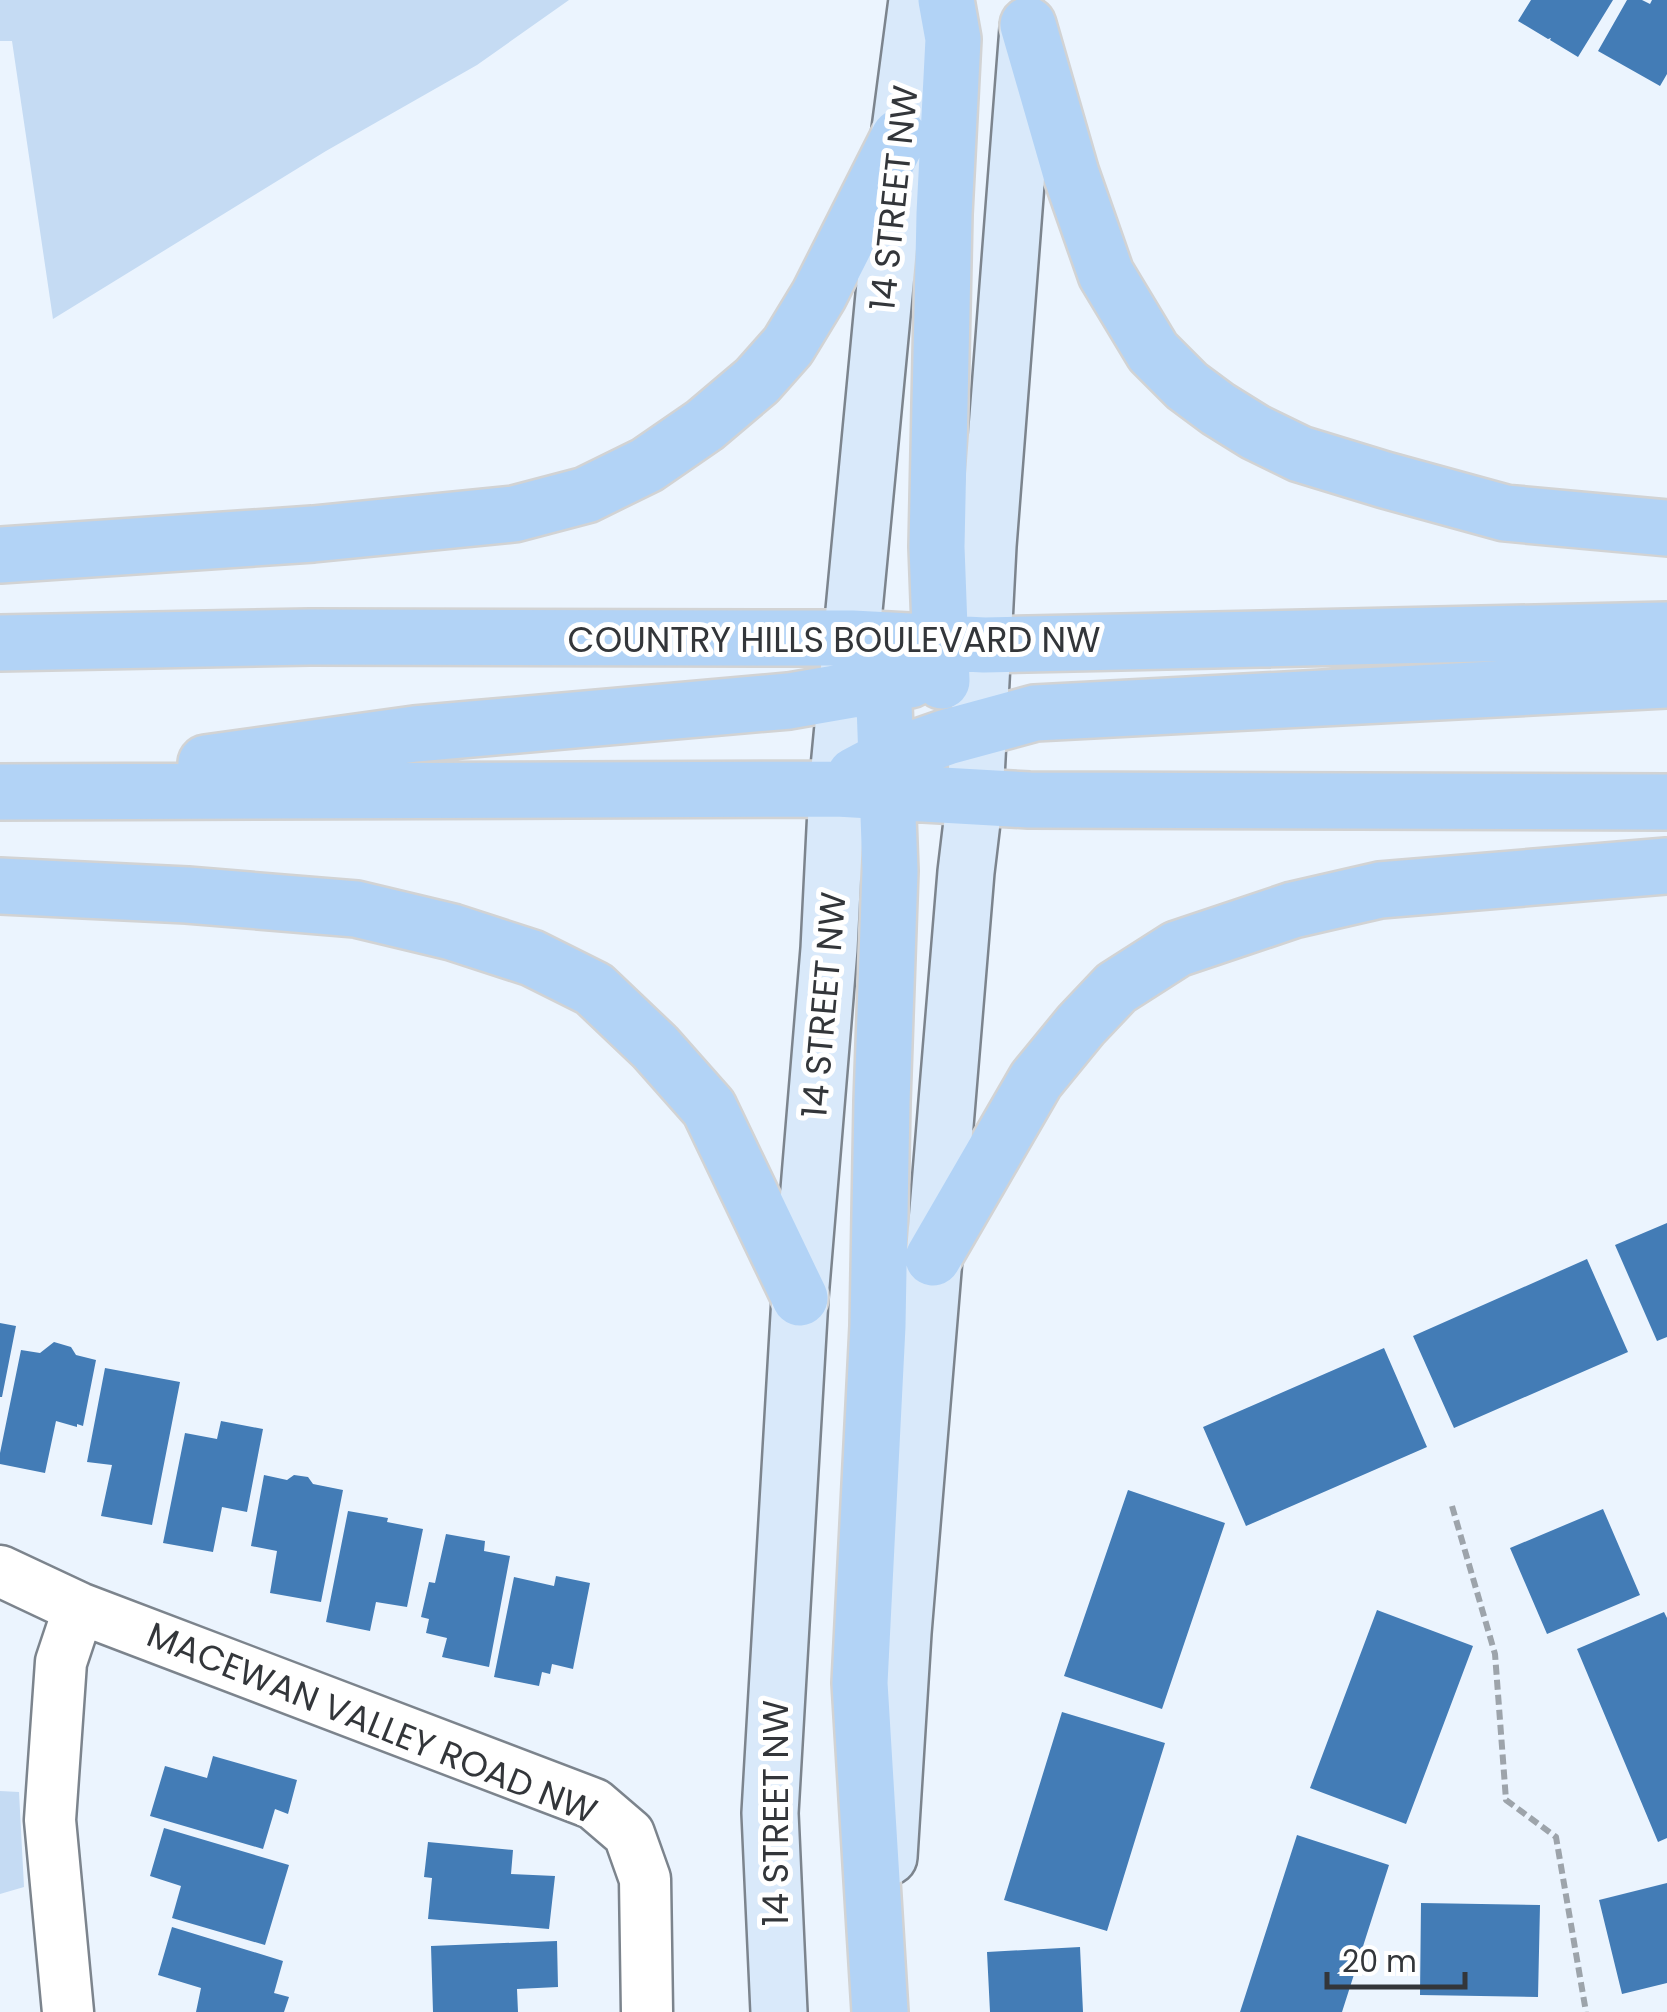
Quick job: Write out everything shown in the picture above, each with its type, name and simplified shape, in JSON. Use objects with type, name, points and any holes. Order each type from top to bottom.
[{"type":"main road","name":"14 STREET NW","points":[[779,2012],[770,1813],[800,1298],[829,950],[870,780],[858,671],[898,137],[917,0]]},
{"type":"main road","points":[[880,2012],[903,1633],[975,797],[962,733],[955,654],[937,548],[942,273],[953,39],[946,0]]},
{"type":"main road","points":[[955,654],[988,546],[1028,12]]},
{"type":"main road","points":[[1028,12],[1071,174],[1106,274],[1153,352],[1188,386],[1242,425],[1300,454],[1385,480],[1506,513],[1667,528]]},
{"type":"main road","points":[[0,555],[459,520],[514,514],[586,495],[647,465],[706,425],[768,370],[820,296],[898,137]]},
{"type":"main road","name":"COUNTRY HILLS BOULEVARD NW","points":[[0,643],[310,637],[858,671],[955,654],[1667,630]]},
{"type":"main road","points":[[0,792],[415,734],[789,701],[858,671]]},
{"type":"main road","points":[[870,780],[962,733],[1035,713],[1667,680]]},
{"type":"main road","points":[[0,792],[870,780],[975,797],[1029,800],[1667,802]]},
{"type":"main road","points":[[870,780],[890,871],[878,1326],[860,1683],[880,2012]]},
{"type":"main road","points":[[933,1258],[1036,1080],[1116,988],[1176,949],[1293,910],[1380,890],[1667,866]]},
{"type":"main road","points":[[0,886],[186,895],[356,909],[452,932],[532,958],[594,989],[655,1046],[710,1108],[800,1298]]},
{"type":"street","name":"MACEWAN VALLEY ROAD NW","points":[[0,1571],[79,1608],[594,1804],[629,1834],[645,1879],[647,2012]]},
{"type":"street","points":[[68,2012],[50,1820],[61,1662],[79,1608]]},
{"type":"path","points":[[1452,1506],[1495,1654],[1506,1800],[1556,1837],[1586,2012]]},
{"type":"shaded area","points":[[0,0],[569,0],[477,65],[326,151],[53,319],[12,41],[0,41]]},
{"type":"shaded area","points":[[0,1791],[19,1792],[24,1887],[0,1894]]},
{"type":"building","points":[[1531,0],[1613,0],[1578,57],[1518,21]]},
{"type":"building","points":[[1627,0],[1650,4],[1652,0],[1667,0],[1667,74],[1660,86],[1598,51]]},
{"type":"building","points":[[1667,1223],[1667,1337],[1657,1341],[1615,1245]]},
{"type":"building","points":[[1587,1259],[1628,1352],[1454,1428],[1413,1336]]},
{"type":"building","points":[[0,1323],[16,1326],[2,1397],[0,1397]]},
{"type":"building","points":[[54,1342],[71,1347],[76,1355],[96,1360],[83,1426],[56,1421],[45,1473],[0,1464],[21,1350],[40,1353]]},
{"type":"building","points":[[1384,1348],[1427,1447],[1246,1526],[1203,1427]]},
{"type":"building","points":[[105,1368],[180,1382],[152,1525],[101,1516],[112,1465],[87,1462]]},
{"type":"building","points":[[221,1421],[263,1429],[247,1512],[222,1507],[213,1552],[163,1543],[185,1433],[217,1439]]},
{"type":"building","points":[[264,1475],[287,1480],[294,1475],[308,1477],[313,1484],[343,1490],[321,1602],[270,1593],[277,1551],[251,1546]]},
{"type":"building","points":[[1128,1490],[1225,1523],[1162,1709],[1064,1676]]},
{"type":"building","points":[[1603,1509],[1640,1595],[1547,1634],[1510,1548]]},
{"type":"building","points":[[348,1511],[423,1529],[407,1607],[376,1602],[370,1631],[326,1622]]},
{"type":"building","points":[[446,1534],[485,1541],[484,1551],[510,1556],[489,1667],[442,1657],[447,1638],[426,1633],[429,1619],[421,1617],[429,1582],[435,1583]]},
{"type":"building","points":[[556,1576],[590,1583],[573,1669],[552,1664],[550,1674],[542,1672],[539,1686],[494,1677],[514,1577],[554,1586]]},
{"type":"building","points":[[1377,1610],[1473,1646],[1406,1824],[1310,1788]]},
{"type":"building","points":[[1664,1612],[1667,1838],[1658,1842],[1577,1649]]},
{"type":"building","points":[[1062,1712],[1165,1743],[1107,1931],[1004,1900]]},
{"type":"building","points":[[213,1756],[297,1780],[288,1814],[275,1809],[263,1849],[150,1816],[165,1766],[207,1778]]},
{"type":"building","points":[[164,1828],[289,1865],[265,1945],[172,1918],[181,1886],[150,1876]]},
{"type":"building","points":[[1297,1835],[1389,1865],[1342,2012],[1240,2012]]},
{"type":"building","points":[[428,1842],[513,1850],[511,1874],[555,1876],[549,1929],[428,1919],[432,1878],[424,1877]]},
{"type":"building","points":[[1667,1883],[1667,1983],[1622,1994],[1599,1900]]},
{"type":"building","points":[[1421,1903],[1540,1905],[1538,1997],[1420,1995]]},
{"type":"building","points":[[172,1927],[283,1961],[274,1993],[289,1997],[284,2012],[196,2012],[201,1988],[158,1975]]},
{"type":"building","points":[[557,1941],[558,1987],[517,1989],[518,2012],[433,2012],[431,1946]]},
{"type":"building","points":[[1080,1947],[1083,2012],[990,2012],[987,1952]]}]
